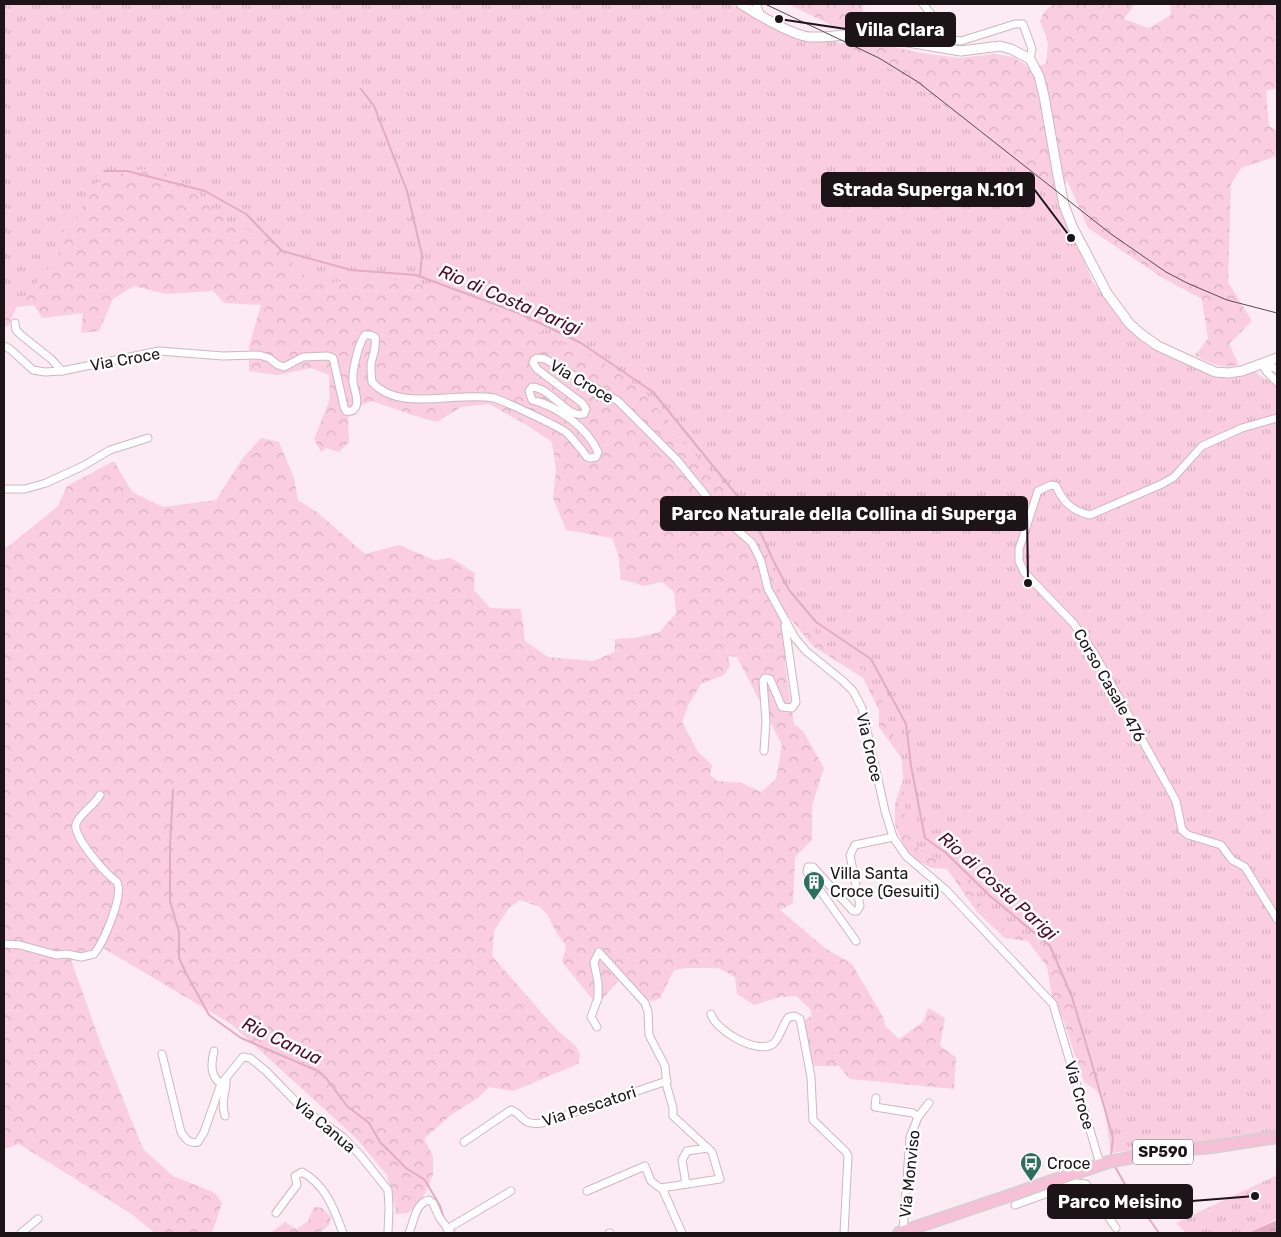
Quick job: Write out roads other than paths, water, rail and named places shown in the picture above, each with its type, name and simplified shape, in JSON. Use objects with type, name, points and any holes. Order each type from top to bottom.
[{"type":"main road","name":"SP590","points":[[901,1232],[1037,1191],[1108,1162],[1170,1151],[1277,1137]]},
{"type":"street","points":[[741,4],[761,17],[809,37],[861,34],[961,50],[1000,46],[1011,48],[1030,59],[1039,76],[1044,96],[1064,205],[1089,261],[1107,293],[1129,323],[1146,338],[1208,369],[1222,373],[1242,371],[1277,358]]},
{"type":"street","points":[[756,4],[761,17]]},
{"type":"street","points":[[923,4],[952,40],[961,41],[1015,24],[1023,24],[1032,49],[1030,59]]},
{"type":"street","points":[[15,324],[16,330],[20,334],[51,359],[62,371]]},
{"type":"street","name":"Via Croce","points":[[4,346],[10,349],[33,370],[45,372],[62,371],[159,351],[223,356],[259,355],[269,358],[284,367],[303,357],[328,356],[334,362],[344,407],[346,411],[350,412],[356,405],[357,399],[353,382],[357,357],[362,338],[365,335],[370,335],[376,341],[372,362],[372,382],[378,389],[408,398],[464,396],[495,398],[566,432],[587,457],[591,458],[596,457],[598,452],[579,426],[546,403],[532,400],[529,391],[534,387],[547,392],[573,414],[579,416],[584,414],[586,409],[582,403],[537,369],[533,362],[537,358],[545,359],[618,401],[677,460],[725,519],[752,543],[761,560],[768,589],[794,638],[853,692],[862,708],[884,812],[894,837],[906,856],[946,890],[1053,1004],[1108,1162]]},
{"type":"street","points":[[1262,364],[1277,369]]},
{"type":"street","points":[[1262,364],[1277,382]]},
{"type":"street","name":"Corso Casale 476","points":[[1277,418],[1242,428],[1202,446],[1174,477],[1090,515],[1082,513],[1064,502],[1056,486],[1051,485],[1038,491],[1019,549],[1019,561],[1024,572],[1074,624],[1094,653],[1176,801],[1182,830],[1188,835],[1221,845],[1232,860],[1246,867],[1277,919]]},
{"type":"street","points":[[4,489],[25,489],[46,483],[83,466],[110,450],[148,438]]},
{"type":"street","points":[[764,751],[766,721],[763,681],[765,678],[770,679],[782,707],[792,708],[796,702],[785,626],[786,621]]},
{"type":"street","points":[[4,944],[20,945],[56,954],[80,957],[94,954],[100,946],[114,911],[118,893],[117,882],[97,861],[77,834],[76,827],[77,821],[97,802],[100,795]]},
{"type":"street","points":[[856,941],[807,872],[808,867],[813,867],[853,911],[857,911],[860,906],[850,855],[852,849],[855,845],[894,837]]},
{"type":"street","points":[[597,1028],[591,1017],[598,998],[598,983],[594,962],[599,952],[645,1003],[648,1012],[649,1035],[665,1066],[673,1116],[712,1152],[720,1179],[661,1188]]},
{"type":"street","points":[[710,1014],[712,1020],[726,1034],[749,1044],[762,1047],[772,1045],[776,1041],[783,1023],[789,1017],[795,1016],[800,1019],[811,1077],[813,1120],[848,1156],[844,1233]]},
{"type":"street","points":[[214,1051],[212,1072],[221,1084]]},
{"type":"street","name":"Via Canua","points":[[162,1054],[181,1132],[188,1141],[192,1143],[198,1142],[204,1132],[221,1084],[243,1057],[250,1058],[266,1071],[302,1108],[343,1137],[360,1154],[388,1190],[388,1233]]},
{"type":"street","points":[[225,1116],[222,1100],[227,1084],[226,1078]]},
{"type":"street","name":"Via Pescatori","points":[[464,1142],[511,1110],[515,1111],[522,1120],[535,1124],[542,1123],[666,1081]]},
{"type":"street","name":"Via Monviso","points":[[876,1098],[876,1107],[913,1113],[918,1116]]},
{"type":"street","name":"Via Monviso","points":[[901,1232],[910,1137],[918,1116],[929,1103]]},
{"type":"street","points":[[686,1184],[682,1160],[686,1151],[708,1148]]},
{"type":"street","points":[[587,1190],[645,1166],[651,1181],[664,1190],[682,1233]]},
{"type":"street","points":[[276,1213],[297,1185],[295,1176],[302,1172],[314,1179],[332,1204],[343,1233]]},
{"type":"street","points":[[1015,1205],[1037,1191],[1082,1182],[1086,1184],[1096,1197],[1116,1228]]},
{"type":"street","points":[[409,1233],[418,1207],[422,1202],[429,1200],[449,1232],[511,1190]]},
{"type":"street","points":[[21,1233],[38,1219]]},
{"type":"water","points":[[1277,1220],[1277,1233],[1249,1233]]},
{"type":"waterway","points":[[361,89],[374,106],[407,191],[422,255],[420,276]]},
{"type":"waterway","name":"Rio di Costa Parigi","points":[[104,171],[127,171],[205,191],[246,214],[282,251],[351,270],[416,275],[521,314],[581,343],[653,392],[752,514],[789,590],[816,622],[871,659],[906,724],[911,766],[925,838],[946,853],[989,895],[1050,946],[1072,997],[1090,1057],[1113,1138],[1111,1156]]},
{"type":"waterway","name":"Rio Canua","points":[[173,790],[170,901],[179,932],[179,958],[209,1015],[241,1038],[318,1071],[326,1078],[347,1106],[369,1123],[380,1142],[406,1168],[425,1180],[440,1206],[444,1219]]},
{"type":"waterway","name":"Rio di Costa Parigi","points":[[1114,1165],[1126,1186],[1159,1233]]},
{"type":"tram line","points":[[765,4],[879,58],[918,82],[1111,234],[1166,272],[1227,300],[1277,313]]},
{"type":"place","name":"Villa Clara","points":[[779,19]]},
{"type":"place","name":"Strada Superga N.101","points":[[1071,238]]},
{"type":"place","name":"Parco Naturale della Collina di Superga","points":[[1028,583]]},
{"type":"place","name":"Villa Santa Croce (Gesuiti)","points":[[814,901]]},
{"type":"place","name":"Croce","points":[[1031,1182]]},
{"type":"place","name":"Parco Meisino","points":[[1255,1196]]}]
